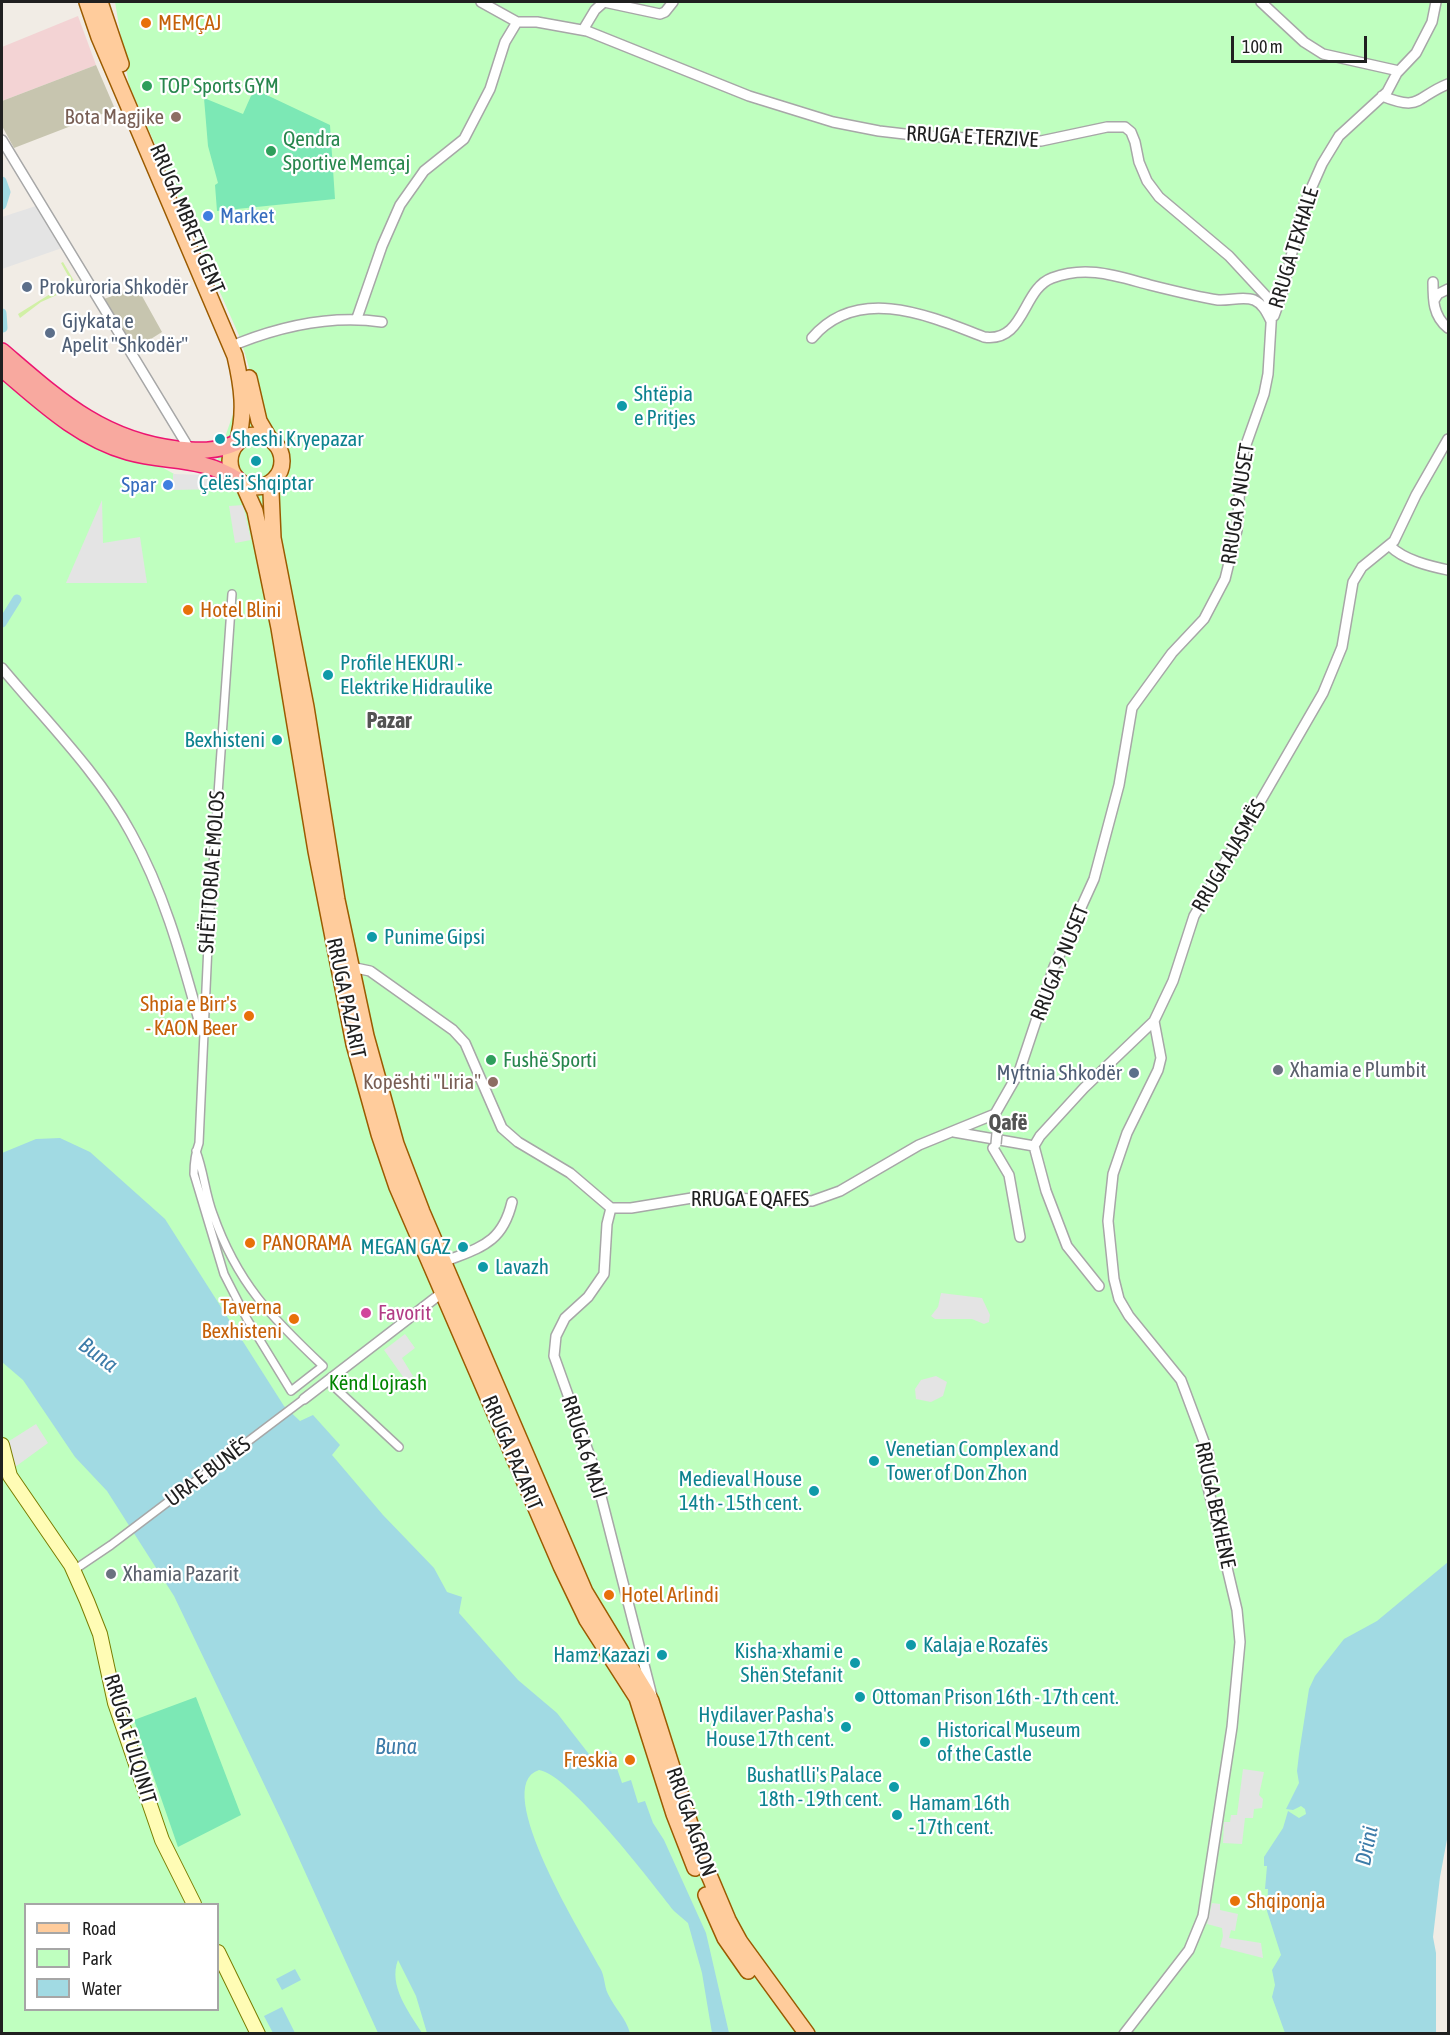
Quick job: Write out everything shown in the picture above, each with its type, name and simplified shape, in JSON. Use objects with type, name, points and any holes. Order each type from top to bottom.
[{"type":"highway","points":[[2,351],[66,405],[95,424],[133,440],[190,456],[217,468],[240,482]]},
{"type":"highway","points":[[2,369],[59,416],[94,438],[143,456],[190,456],[236,443]]},
{"type":"main road","name":"RRUGA MBRETI GENT","points":[[87,2],[99,37],[235,356],[243,395],[243,424],[229,461],[232,473],[240,482]]},
{"type":"main road","name":"RRUGA MBRETI GENT","points":[[100,2],[118,56],[239,343],[259,421],[269,438],[276,444],[282,462],[275,479]]},
{"type":"main road","points":[[236,443],[246,437],[258,435],[269,438]]},
{"type":"main road","points":[[240,482],[254,488],[266,486],[275,479]]},
{"type":"main road","name":"RRUGA PAZARIT","points":[[275,479],[271,492],[273,538],[308,718],[331,869],[373,1068],[396,1144],[444,1262],[590,1602]]},
{"type":"main road","name":"RRUGA PAZARIT","points":[[240,482],[255,511],[279,628],[316,852],[354,1044],[379,1134],[397,1187],[542,1523],[588,1620]]},
{"type":"main road","name":"RRUGA E ULQINIT","points":[[2,1445],[10,1476],[74,1570],[100,1634],[115,1703],[162,1840],[193,1903]]},
{"type":"main road","name":"RRUGA AGRON","points":[[590,1602],[651,1701],[698,1849],[728,1920],[740,1942],[807,2034]]},
{"type":"main road","name":"RRUGA AGRON","points":[[588,1620],[637,1698],[684,1844],[725,1938],[795,2034]]},
{"type":"main road","points":[[219,1954],[258,2034]]},
{"type":"street","points":[[357,318],[382,246],[400,205],[424,171],[464,139],[493,81],[505,42],[518,22],[481,2]]},
{"type":"street","points":[[583,30],[595,10],[604,2],[660,14],[665,12],[673,2]]},
{"type":"street","points":[[1261,2],[1304,42],[1323,54],[1399,72]]},
{"type":"street","name":"RRUGA TEXHALE","points":[[1271,321],[1282,294],[1303,207],[1322,164],[1346,128],[1391,87],[1399,72],[1425,40],[1436,2]]},
{"type":"street","name":"RRUGA E TERZIVE","points":[[518,22],[537,22],[583,30],[661,58],[749,96],[833,122],[879,131],[922,136],[1041,141],[1100,129],[1125,127],[1131,132],[1135,141],[1139,162],[1147,181],[1159,197],[1229,256],[1252,280],[1272,308],[1271,321]]},
{"type":"street","points":[[1382,96],[1397,104],[1411,104],[1449,84]]},
{"type":"street","points":[[2,140],[190,456]]},
{"type":"street","points":[[812,338],[833,319],[855,310],[872,308],[925,315],[984,337],[994,338],[1007,332],[1017,323],[1034,292],[1044,282],[1064,274],[1087,271],[1119,274],[1149,285],[1220,300],[1253,300],[1262,305],[1271,321]]},
{"type":"street","points":[[1433,282],[1437,317],[1449,328]]},
{"type":"street","points":[[1434,299],[1442,291],[1449,289]]},
{"type":"street","points":[[239,343],[322,320],[357,318],[382,322]]},
{"type":"street","name":"RRUGA 9 NUSET","points":[[995,1114],[1025,1057],[1053,967],[1094,879],[1119,785],[1132,708],[1172,653],[1204,619],[1225,579],[1237,530],[1242,456],[1266,385],[1271,321]]},
{"type":"street","name":"RRUGA AJASMËS","points":[[1034,1146],[1040,1136],[1084,1088],[1154,1022],[1173,981],[1194,916],[1323,693],[1344,641],[1353,582],[1362,567],[1390,546],[1449,439]]},
{"type":"street","points":[[1390,546],[1407,557],[1449,570]]},
{"type":"street","name":"SHËTITORJA E MOLOS","points":[[196,1151],[206,1194],[232,1261],[267,1313],[323,1366],[291,1391],[247,1319],[224,1274],[194,1174],[196,1151],[199,1143],[202,1031],[232,594]]},
{"type":"street","points":[[2,668],[88,770],[130,832],[151,871],[171,921],[202,1031]]},
{"type":"street","points":[[351,967],[370,971],[453,1030],[469,1051],[502,1128],[518,1142],[570,1173],[611,1208]]},
{"type":"street","name":"RRUGA BEXHENE","points":[[1124,2034],[1189,1950],[1203,1916],[1232,1727],[1240,1642],[1238,1610],[1207,1483],[1209,1455],[1181,1380],[1129,1316],[1119,1299],[1114,1279],[1108,1233],[1110,1185],[1123,1143],[1158,1070],[1160,1051],[1154,1022]]},
{"type":"street","points":[[995,1114],[997,1132],[994,1146],[1009,1175],[1020,1237]]},
{"type":"street","name":"RRUGA E QAFES","points":[[611,1208],[631,1208],[698,1197],[801,1203],[812,1201],[840,1191],[898,1155],[954,1132],[969,1123],[995,1114]]},
{"type":"street","points":[[954,1132],[1034,1146],[1067,1246],[1099,1286]]},
{"type":"street","points":[[444,1262],[490,1243],[504,1222],[512,1202]]},
{"type":"street","name":"RRUGA 6 MAJI","points":[[611,1208],[607,1224],[604,1274],[596,1287],[565,1318],[556,1336],[554,1356],[593,1465],[650,1682],[651,1701]]},
{"type":"street","points":[[304,1399],[443,1292]]},
{"type":"street","points":[[327,1381],[399,1447]]},
{"type":"street","name":"URA E BUNËS","points":[[74,1570],[111,1545],[304,1399]]},
{"type":"shaded area","points":[[78,16],[96,65],[2,101],[2,47]]},
{"type":"shaded area","points":[[96,65],[115,109],[14,148],[2,126],[2,101]]},
{"type":"shaded area","points":[[36,206],[62,248],[2,269],[2,217]]},
{"type":"shaded area","points":[[137,287],[162,332],[135,349],[104,299]]},
{"type":"shaded area","points":[[173,474],[207,475],[221,489],[173,490]]},
{"type":"shaded area","points":[[102,500],[103,543],[140,537],[147,583],[66,583]]},
{"type":"shaded area","points":[[243,505],[251,540],[235,543],[229,506]]},
{"type":"shaded area","points":[[941,1293],[982,1298],[990,1315],[989,1322],[984,1324],[972,1319],[935,1319],[931,1316],[938,1307]]},
{"type":"shaded area","points":[[405,1334],[415,1348],[402,1358],[413,1376],[406,1381],[384,1350]]},
{"type":"shaded area","points":[[936,1376],[947,1382],[943,1396],[931,1402],[916,1399],[915,1389],[921,1380]]},
{"type":"shaded area","points":[[36,1424],[48,1443],[11,1470],[6,1443]]},
{"type":"shaded area","points":[[1243,1769],[1264,1772],[1259,1795],[1263,1799],[1262,1808],[1254,1809],[1253,1818],[1245,1818],[1242,1844],[1223,1843],[1224,1822],[1230,1822],[1231,1815],[1237,1815]]},
{"type":"shaded area","points":[[1212,1903],[1220,1904],[1220,1910],[1238,1914],[1235,1931],[1231,1930],[1229,1938],[1261,1943],[1263,1958],[1220,1947],[1223,1936],[1222,1928],[1207,1924]]},
{"type":"green space","name":"Kënd Lojrash","points":[[115,2],[1448,2],[1448,1571],[1312,2033],[2,2033],[2,377],[206,492],[249,368],[241,340],[129,85]]},
{"type":"green space","name":"Qendra Sportive Memçaj","points":[[254,89],[330,125],[335,199],[217,211],[215,185],[218,183],[208,146],[204,98],[243,114]]},
{"type":"green space","points":[[63,262],[77,286],[41,302],[20,318],[18,314],[71,281],[61,263]]},
{"type":"green space","points":[[196,1697],[241,1815],[178,1847],[134,1720]]},
{"type":"water","name":"Buna","points":[[60,1138],[90,1152],[165,1219],[284,1406],[300,1421],[313,1415],[340,1445],[332,1455],[383,1515],[434,1568],[447,1592],[462,1597],[459,1613],[518,1680],[557,1713],[592,1758],[611,1751],[622,1783],[631,1780],[638,1803],[645,1801],[653,1823],[664,1840],[706,1933],[729,2033],[712,2033],[702,1973],[688,1923],[674,1911],[630,1855],[589,1809],[553,1776],[539,1770],[526,1782],[525,1804],[532,1833],[562,1898],[602,1971],[608,1994],[630,2033],[427,2033],[416,1996],[398,1960],[396,1979],[398,1989],[406,2008],[422,2033],[378,2033],[286,1830],[174,1596],[107,1491],[75,1457],[23,1380],[2,1362],[2,1153],[36,1139]]},
{"type":"water","name":"Drini","points":[[1448,1562],[1448,1834],[1433,1937],[1436,1953],[1436,2033],[1285,2033],[1272,1997],[1275,1985],[1272,1970],[1281,1955],[1267,1911],[1268,1889],[1265,1889],[1267,1866],[1264,1866],[1264,1857],[1283,1828],[1288,1811],[1299,1818],[1306,1814],[1305,1809],[1301,1806],[1293,1810],[1286,1809],[1299,1783],[1297,1771],[1309,1689],[1315,1676],[1344,1639],[1377,1621]]},
{"type":"water","points":[[295,1969],[301,1980],[282,1990],[276,1979]]},
{"type":"water","points":[[282,2007],[295,2033],[273,2033],[264,2016]]},
{"type":"waterway","points":[[2,181],[6,192],[2,205]]},
{"type":"waterway","points":[[2,313],[3,328]]},
{"type":"waterway","points":[[2,623],[17,599]]},
{"type":"place","name":"MEMÇAJ","points":[[146,23]]},
{"type":"place","name":"TOP Sports GYM","points":[[147,86]]},
{"type":"place","name":"Bota Magjike","points":[[176,117]]},
{"type":"place","name":"Qendra Sportive Memçaj","points":[[271,151]]},
{"type":"place","name":"Market","points":[[208,216]]},
{"type":"place","name":"Prokuroria Shkodër","points":[[27,287]]},
{"type":"place","name":"Gjykata e Apelit \"Shkodër\"","points":[[50,333]]},
{"type":"place","name":"Shtëpia e Pritjes","points":[[622,406]]},
{"type":"place","name":"Sheshi Kryepazar","points":[[220,439]]},
{"type":"place","name":"Çelësi Shqiptar","points":[[256,461]]},
{"type":"place","name":"Spar","points":[[168,485]]},
{"type":"place","name":"Hotel Blini","points":[[188,610]]},
{"type":"place","name":"Profile HEKURI - Elektrike Hidraulike","points":[[328,675]]},
{"type":"place","name":"Bexhisteni","points":[[277,740]]},
{"type":"place","name":"Punime Gipsi","points":[[372,937]]},
{"type":"place","name":"Shpia e Birr's - KAON Beer","points":[[249,1016]]},
{"type":"place","name":"Fushë Sporti","points":[[491,1060]]},
{"type":"place","name":"Xhamia e Plumbit","points":[[1278,1070]]},
{"type":"place","name":"Myftnia Shkodër","points":[[1134,1073]]},
{"type":"place","name":"Kopështi \"Liria\"","points":[[493,1082]]},
{"type":"place","name":"PANORAMA","points":[[250,1243]]},
{"type":"place","name":"MEGAN GAZ","points":[[463,1247]]},
{"type":"place","name":"Lavazh","points":[[483,1267]]},
{"type":"place","name":"Favorit","points":[[366,1313]]},
{"type":"place","name":"Taverna Bexhisteni","points":[[294,1319]]},
{"type":"place","name":"Venetian Complex and Tower of Don Zhon","points":[[874,1461]]},
{"type":"place","name":"Medieval House 14th - 15th cent.","points":[[814,1491]]},
{"type":"place","name":"Xhamia Pazarit","points":[[111,1574]]},
{"type":"place","name":"Hotel Arlindi","points":[[609,1595]]},
{"type":"place","name":"Kalaja e Rozafës","points":[[911,1645]]},
{"type":"place","name":"Hamz Kazazi","points":[[662,1655]]},
{"type":"place","name":"Kisha-xhami e Shën Stefanit","points":[[855,1663]]},
{"type":"place","name":"Ottoman Prison 16th - 17th cent.","points":[[860,1697]]},
{"type":"place","name":"Hydilaver Pasha's House 17th cent.","points":[[846,1727]]},
{"type":"place","name":"Historical Museum of the Castle","points":[[925,1742]]},
{"type":"place","name":"Freskia","points":[[630,1760]]},
{"type":"place","name":"Bushatlli's Palace 18th - 19th cent.","points":[[894,1787]]},
{"type":"place","name":"Hamam 16th - 17th cent.","points":[[897,1815]]},
{"type":"place","name":"Shqiponja","points":[[1235,1901]]},
{"type":"district","name":"Pazar","points":[[389,721]]},
{"type":"district","name":"Qafë","points":[[1008,1123]]}]
